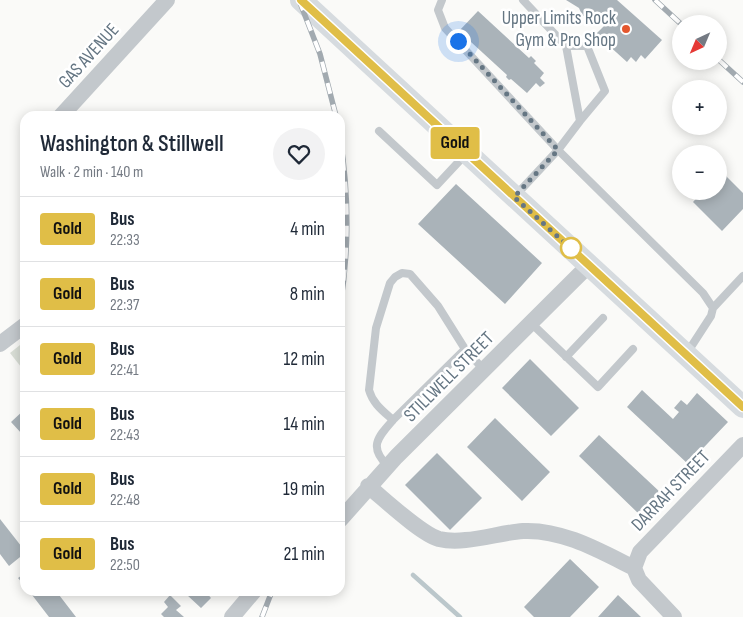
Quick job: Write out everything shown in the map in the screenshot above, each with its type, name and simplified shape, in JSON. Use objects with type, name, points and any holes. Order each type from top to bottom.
[{"type":"main road","points":[[301,0],[743,407]]},
{"type":"street","name":"GAS AVENUE","points":[[67,111],[167,0]]},
{"type":"street","name":"STILLWELL STREET","points":[[345,514],[368,486],[589,265]]},
{"type":"street","points":[[0,344],[20,328]]},
{"type":"street","name":"DARRAH STREET","points":[[634,568],[640,552],[743,445]]},
{"type":"street","points":[[368,486],[422,530],[439,539],[461,540],[524,531],[550,534],[585,543],[634,568],[640,580],[674,617]]},
{"type":"street","points":[[232,617],[248,596]]},
{"type":"lane","points":[[442,0],[438,10],[446,28],[558,150],[703,293],[713,308]]},
{"type":"lane","points":[[522,0],[566,46],[580,121]]},
{"type":"lane","points":[[514,197],[558,150],[605,91],[587,46],[566,46]]},
{"type":"lane","points":[[379,131],[437,185],[466,153]]},
{"type":"lane","points":[[393,420],[376,404],[369,390],[376,328],[390,283],[402,273],[410,274],[438,306],[465,349],[484,370]]},
{"type":"lane","points":[[686,354],[711,316],[713,308],[743,276]]},
{"type":"lane","points":[[566,357],[603,318]]},
{"type":"lane","points":[[531,323],[598,387],[633,349]]},
{"type":"lane","points":[[388,466],[376,450],[378,437],[465,349]]},
{"type":"shaded area","points":[[20,345],[20,366],[10,353]]},
{"type":"building","name":"Upper Limits Rock Gym & Pro Shop","points":[[566,0],[617,0],[662,40],[645,59],[641,55],[636,62],[631,57],[627,62],[596,34],[606,24],[595,15],[587,18],[582,15],[579,8]]},
{"type":"building","points":[[478,11],[529,58],[531,56],[536,61],[534,63],[544,73],[540,78],[545,83],[540,87],[536,83],[527,93],[511,79],[509,80],[506,77],[507,75],[459,31]]},
{"type":"building","points":[[727,177],[743,193],[743,209],[722,231],[693,202],[695,200],[727,200]]},
{"type":"building","points":[[456,184],[542,263],[505,304],[418,224]]},
{"type":"building","points":[[530,359],[579,408],[551,436],[502,388]]},
{"type":"building","points":[[642,390],[673,419],[679,412],[674,408],[681,400],[687,405],[697,393],[728,422],[688,464],[627,407]]},
{"type":"building","points":[[20,414],[20,432],[11,422]]},
{"type":"building","points":[[495,418],[550,472],[522,501],[467,447]]},
{"type":"building","points":[[599,435],[661,493],[640,515],[579,456]]},
{"type":"building","points":[[437,453],[482,498],[450,530],[405,485]]},
{"type":"building","points":[[0,519],[20,545],[20,557],[9,566],[0,554]]},
{"type":"building","points":[[570,559],[599,587],[570,617],[534,617],[524,607]]},
{"type":"building","points":[[618,595],[641,617],[598,617]]},
{"type":"building","points":[[33,596],[60,596],[76,617],[49,617]]},
{"type":"building","points":[[171,596],[181,606],[176,610],[184,617],[164,617],[161,614],[168,607],[164,602]]},
{"type":"building","points":[[188,596],[209,596],[211,598],[201,608]]},
{"type":"waterway","points":[[413,575],[460,617]]},
{"type":"railway","points":[[299,0],[320,54],[335,111]]},
{"type":"railway","points":[[655,0],[672,16]]},
{"type":"railway","points":[[728,68],[743,82]]},
{"type":"railway","points":[[345,180],[347,223],[345,265]]},
{"type":"railway","points":[[262,617],[270,596]]},
{"type":"bus line","name":"Gold","points":[[301,0],[743,407]]},
{"type":"place","name":"Upper Limits Rock Gym & Pro Shop","points":[[626,29]]},
{"type":"route","points":[[458,41],[558,150],[514,197],[576,253],[571,248]]}]
